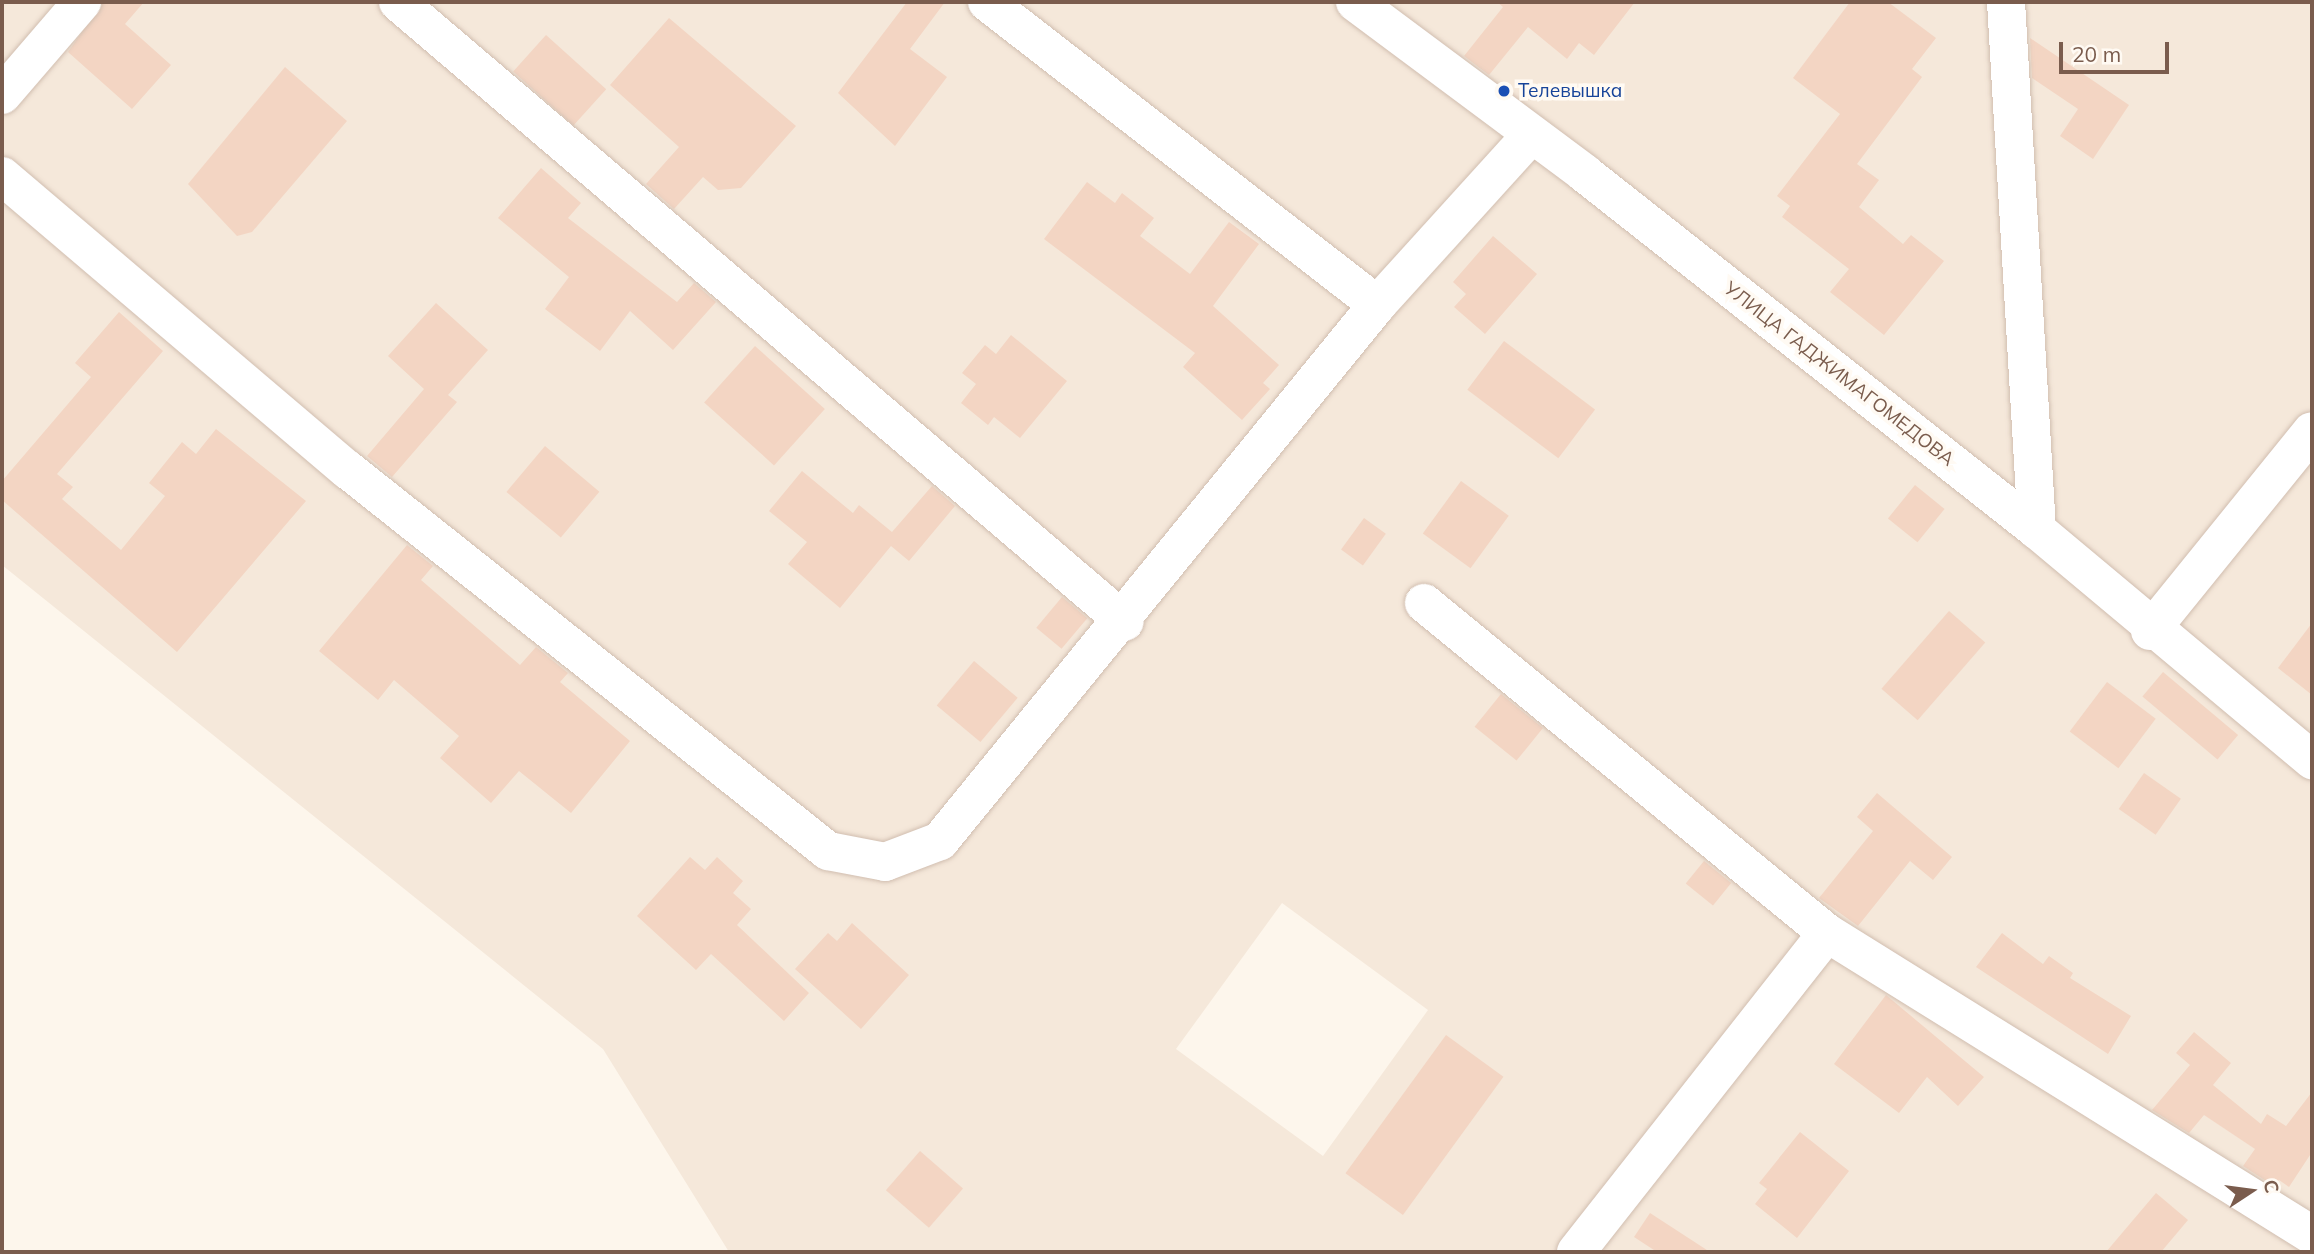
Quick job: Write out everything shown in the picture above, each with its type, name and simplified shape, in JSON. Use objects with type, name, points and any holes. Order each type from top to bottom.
[{"type":"street","points":[[2,95],[82,2]]},
{"type":"street","points":[[398,2],[1125,622]]},
{"type":"street","points":[[987,2],[1377,305]]},
{"type":"street","name":"УЛИЦА ГАДЖИМАГОМЕДОВА","points":[[1355,2],[1531,135],[2037,530],[2150,631],[2312,760]]},
{"type":"street","points":[[2006,2],[2037,530]]},
{"type":"street","points":[[2,176],[348,470],[828,851],[885,862],[940,841],[1125,622],[1377,305],[1531,135]]},
{"type":"street","points":[[2150,631],[2312,431]]},
{"type":"street","points":[[1424,604],[1827,933],[2312,1235]]},
{"type":"street","points":[[1595,1247],[1827,933]]},
{"type":"shaded area","points":[[2,2],[2312,2],[2312,1252],[729,1252],[603,1049],[2,565]],"holes":[[[1282,903],[1428,1010],[1323,1156],[1176,1049]]]},
{"type":"building","points":[[103,2],[144,2],[125,24],[171,65],[132,109],[68,52]]},
{"type":"building","points":[[907,2],[945,2],[910,49],[947,77],[895,146],[838,93]]},
{"type":"building","points":[[1497,2],[1635,2],[1594,55],[1579,43],[1567,59],[1528,27],[1489,75],[1464,56],[1503,7]]},
{"type":"building","points":[[1850,2],[1888,2],[1936,38],[1912,69],[1922,77],[1857,164],[1879,180],[1859,207],[1903,244],[1911,235],[1944,261],[1884,335],[1830,292],[1849,269],[1782,217],[1790,206],[1777,196],[1840,114],[1793,78]]},
{"type":"building","points":[[669,18],[796,126],[741,188],[718,190],[703,177],[674,209],[646,184],[679,147],[610,85]]},
{"type":"building","points":[[546,35],[606,89],[573,126],[513,71]]},
{"type":"building","points":[[2030,38],[2129,105],[2093,159],[2060,136],[2078,109],[2032,78]]},
{"type":"building","points":[[285,67],[347,121],[252,232],[237,236],[188,184]]},
{"type":"building","points":[[541,168],[581,203],[568,218],[677,302],[694,283],[716,302],[673,350],[630,311],[600,351],[545,309],[569,277],[498,218]]},
{"type":"building","points":[[1087,182],[1115,203],[1122,193],[1154,218],[1140,236],[1190,274],[1229,222],[1259,244],[1213,306],[1279,365],[1263,383],[1270,389],[1242,420],[1183,367],[1195,353],[1044,239]]},
{"type":"building","points":[[1493,236],[1537,274],[1485,334],[1454,307],[1466,294],[1453,282]]},
{"type":"building","points":[[436,303],[488,350],[448,395],[457,402],[392,477],[367,456],[424,389],[388,356]]},
{"type":"building","points":[[119,312],[163,351],[57,474],[73,487],[62,499],[121,550],[165,496],[149,483],[182,442],[196,454],[216,429],[306,501],[177,652],[2,500],[2,481],[91,377],[75,363]]},
{"type":"building","points":[[1011,335],[1067,381],[1020,438],[994,417],[988,425],[961,403],[976,384],[962,373],[985,345],[996,354]]},
{"type":"building","points":[[1504,341],[1595,410],[1558,458],[1467,390]]},
{"type":"building","points":[[755,346],[825,409],[774,465],[704,402]]},
{"type":"building","points":[[545,446],[599,492],[561,538],[506,492]]},
{"type":"building","points":[[802,471],[853,513],[859,505],[892,532],[932,486],[955,506],[909,561],[891,546],[840,608],[788,564],[807,542],[769,511]]},
{"type":"building","points":[[1461,481],[1509,516],[1471,568],[1423,534]]},
{"type":"building","points":[[1915,485],[1945,509],[1917,542],[1888,518]]},
{"type":"building","points":[[1364,518],[1386,534],[1363,565],[1341,550]]},
{"type":"building","points":[[407,545],[433,566],[421,580],[520,665],[536,647],[568,673],[560,682],[630,741],[571,813],[519,771],[491,803],[440,758],[459,736],[394,680],[378,700],[319,651]]},
{"type":"building","points":[[1062,597],[1087,618],[1062,649],[1036,628]]},
{"type":"building","points":[[1949,611],[1985,642],[1918,720],[1881,689]]},
{"type":"building","points":[[2312,623],[2312,695],[2278,668]]},
{"type":"building","points":[[974,661],[1018,698],[980,742],[937,705]]},
{"type":"building","points":[[2163,672],[2238,735],[2218,760],[2142,697]]},
{"type":"building","points":[[2107,682],[2156,719],[2118,768],[2070,732]]},
{"type":"building","points":[[1501,694],[1543,728],[1517,761],[1475,727]]},
{"type":"building","points":[[2144,773],[2181,799],[2156,835],[2119,809]]},
{"type":"building","points":[[1877,793],[1952,857],[1933,880],[1910,861],[1858,926],[1819,898],[1873,831],[1857,817]]},
{"type":"building","points":[[690,857],[705,870],[717,857],[743,881],[733,893],[751,909],[737,925],[809,993],[784,1021],[711,954],[696,970],[637,916]]},
{"type":"building","points":[[1704,861],[1731,883],[1713,906],[1686,884]]},
{"type":"building","points":[[852,923],[909,975],[861,1029],[795,969],[828,933],[837,941]]},
{"type":"building","points":[[2002,933],[2043,964],[2049,956],[2073,973],[2070,978],[2131,1016],[2108,1054],[1976,967]]},
{"type":"building","points":[[1886,995],[1984,1077],[1958,1106],[1927,1077],[1899,1113],[1834,1064]]},
{"type":"building","points":[[2194,1032],[2231,1063],[2213,1085],[2261,1124],[2267,1114],[2286,1126],[2312,1092],[2312,1152],[2289,1187],[2279,1180],[2274,1186],[2243,1166],[2255,1149],[2204,1115],[2189,1133],[2152,1110],[2190,1065],[2176,1053]]},
{"type":"building","points":[[1446,1035],[1503,1077],[1403,1215],[1345,1173]]},
{"type":"building","points":[[1800,1132],[1849,1171],[1797,1238],[1755,1204],[1767,1189],[1759,1183]]},
{"type":"building","points":[[920,1151],[963,1188],[929,1228],[886,1190]]},
{"type":"building","points":[[2156,1193],[2188,1220],[2161,1252],[2106,1252]]},
{"type":"building","points":[[1650,1213],[1710,1252],[1657,1252],[1634,1237]]},
{"type":"place","name":"Телевышка","points":[[1504,91]]}]
